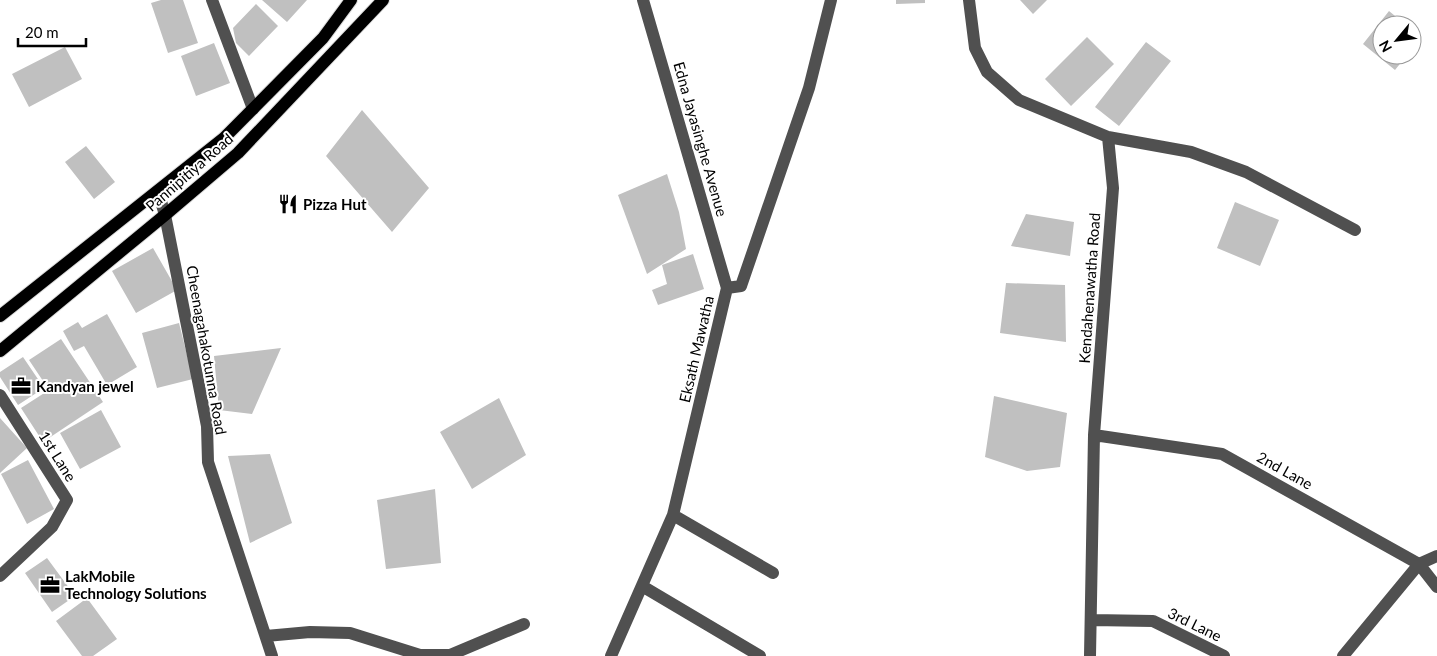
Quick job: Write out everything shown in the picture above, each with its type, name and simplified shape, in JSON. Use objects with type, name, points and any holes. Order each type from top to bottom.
[{"type":"main road","name":"Pannipitiya Road","points":[[0,316],[224,138],[323,38],[351,0]]},
{"type":"main road","name":"Pannipitiya Road","points":[[0,351],[238,153],[382,0]]},
{"type":"street","points":[[212,0],[253,109]]},
{"type":"street","name":"Edna Jayasinghe Avenue","points":[[643,0],[727,288]]},
{"type":"street","name":"Eksath Mawatha","points":[[611,656],[673,515],[727,288],[740,286],[809,88],[831,0]]},
{"type":"street","points":[[969,0],[975,48],[987,72],[1019,100],[1108,137],[1191,152],[1246,172],[1354,230]]},
{"type":"street","name":"Kendahenawatha Road","points":[[1090,656],[1094,434],[1113,188],[1108,137]]},
{"type":"street","name":"Cheenagahakotunna Road","points":[[158,191],[165,215],[207,426],[208,462],[272,656]]},
{"type":"street","name":"1st Lane","points":[[0,395],[67,500],[52,527],[0,576]]},
{"type":"street","name":"2nd Lane","points":[[1094,434],[1222,454],[1419,564],[1437,587]]},
{"type":"street","points":[[673,515],[772,574]]},
{"type":"street","points":[[1343,656],[1419,564],[1437,556]]},
{"type":"street","points":[[642,586],[760,656]]},
{"type":"street","name":"3rd Lane","points":[[1092,620],[1153,621],[1224,656]]},
{"type":"street","points":[[266,636],[310,632],[350,633],[420,655],[450,656],[524,624]]},
{"type":"building","points":[[161,0],[183,0],[198,43],[168,53],[151,3]]},
{"type":"building","points":[[262,0],[307,0],[287,22]]},
{"type":"building","points":[[896,0],[925,0],[925,3],[896,4]]},
{"type":"building","points":[[1020,0],[1047,0],[1033,14]]},
{"type":"building","points":[[256,4],[278,26],[249,56],[236,43],[233,28]]},
{"type":"building","points":[[1389,11],[1394,15],[1386,15]]},
{"type":"building","points":[[1372,33],[1372,51],[1363,44]]},
{"type":"building","points":[[1087,37],[1114,64],[1071,106],[1045,79]]},
{"type":"building","points":[[1146,42],[1171,61],[1119,126],[1095,107]]},
{"type":"building","points":[[214,43],[230,83],[196,96],[181,56]]},
{"type":"building","points":[[65,47],[82,79],[29,107],[12,74]]},
{"type":"building","points":[[1389,65],[1399,65],[1395,70]]},
{"type":"building","points":[[362,110],[429,188],[392,232],[326,156]]},
{"type":"building","points":[[86,146],[115,182],[94,199],[65,162]]},
{"type":"building","points":[[667,174],[679,212],[686,249],[647,274],[618,195]]},
{"type":"building","points":[[1235,202],[1279,220],[1260,266],[1217,248]]},
{"type":"building","points":[[1026,214],[1074,222],[1070,256],[1011,246]]},
{"type":"building","points":[[153,248],[177,290],[136,313],[112,271]]},
{"type":"building","points":[[693,254],[704,289],[658,305],[652,290],[667,284],[662,265]]},
{"type":"building","points":[[1006,283],[1065,285],[1066,342],[1000,333]]},
{"type":"building","points":[[107,314],[137,367],[107,385],[84,346],[74,351],[63,331],[78,322],[82,328]]},
{"type":"building","points":[[179,323],[193,379],[157,388],[142,333]]},
{"type":"building","points":[[61,339],[103,402],[43,442],[21,408],[49,390],[29,360]]},
{"type":"building","points":[[281,348],[252,414],[219,410],[214,356]]},
{"type":"building","points":[[23,357],[44,388],[18,405],[0,377],[0,372]]},
{"type":"building","points":[[994,396],[1067,413],[1060,467],[1027,471],[985,457]]},
{"type":"building","points":[[499,398],[526,455],[472,489],[440,432]]},
{"type":"building","points":[[101,410],[121,447],[80,469],[60,433]]},
{"type":"building","points":[[0,418],[27,448],[0,473]]},
{"type":"building","points":[[270,454],[292,523],[250,543],[228,456]]},
{"type":"building","points":[[28,460],[54,509],[27,524],[1,474]]},
{"type":"building","points":[[435,489],[441,563],[386,569],[377,500]]},
{"type":"building","name":"LakMobile Technology Solutions","points":[[47,558],[75,596],[52,612],[25,573]]},
{"type":"building","points":[[87,598],[117,639],[93,656],[82,656],[56,621]]},
{"type":"place","name":"Pizza Hut","points":[[288,204]]},
{"type":"place","name":"Kandyan jewel","points":[[21,386]]},
{"type":"place","name":"LakMobile Technology Solutions","points":[[50,585]]}]
